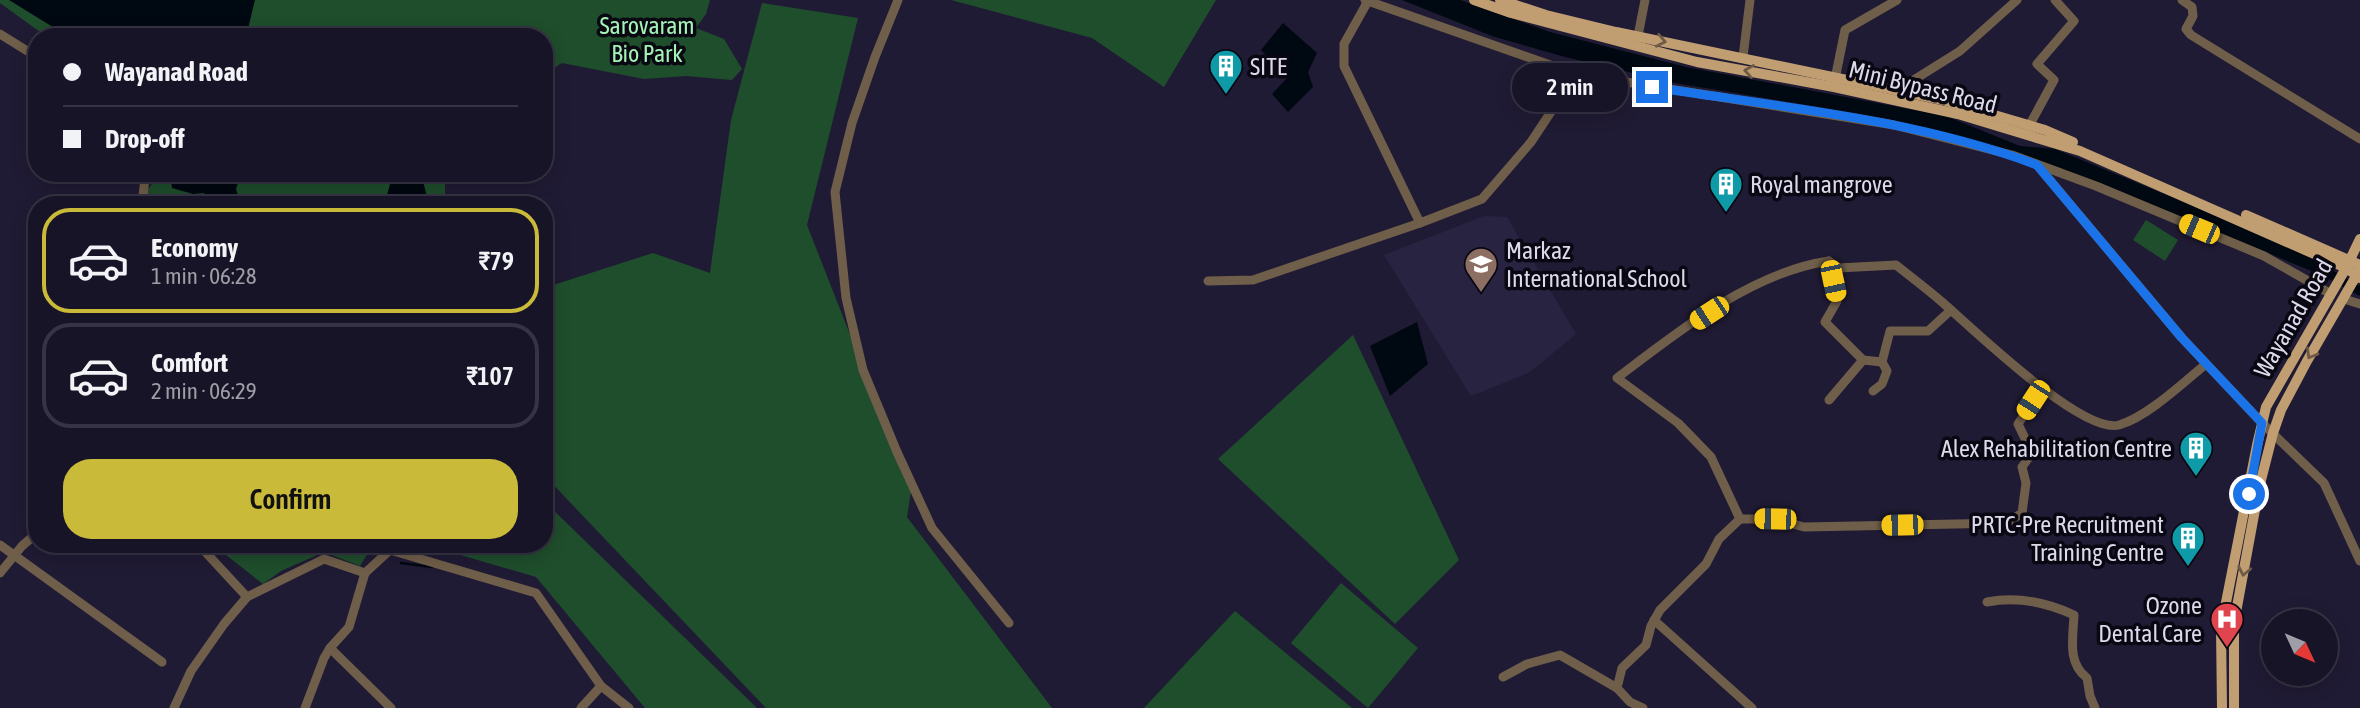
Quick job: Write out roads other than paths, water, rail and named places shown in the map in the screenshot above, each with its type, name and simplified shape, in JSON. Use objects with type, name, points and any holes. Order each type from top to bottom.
[{"type":"main road","name":"Mini Bypass Road","points":[[1474,0],[1511,13],[1697,62],[1908,102],[2080,150],[2355,269]]},
{"type":"main road","name":"Mini Bypass Road","points":[[1500,0],[1546,15],[1638,36],[1943,100],[2045,130],[2355,269]]},
{"type":"main road","name":"Wayanad Road","points":[[2234,708],[2234,622],[2259,488],[2273,433],[2281,410],[2344,299],[2355,269],[2360,239]]},
{"type":"main road","name":"Wayanad Road","points":[[2222,708],[2221,628],[2266,407],[2331,294],[2355,269]]},
{"type":"street","points":[[898,0],[852,123],[835,192],[846,298],[863,370],[932,527],[1009,623]]},
{"type":"street","points":[[1638,36],[1644,0]]},
{"type":"street","points":[[1743,57],[1751,0]]},
{"type":"street","points":[[1835,79],[1845,30],[1896,0]]},
{"type":"street","points":[[1896,91],[1960,51],[2017,0]]},
{"type":"street","points":[[2029,125],[2054,80],[2037,64],[2074,20],[2055,0]]},
{"type":"street","points":[[2182,0],[2192,7],[2193,16],[2186,29],[2191,35],[2360,139]]},
{"type":"street","points":[[1420,223],[1344,66],[1344,44],[1367,1],[1576,74],[1894,125],[2012,155],[2096,186],[2264,256],[2331,294]]},
{"type":"street","points":[[0,34],[28,51]]},
{"type":"street","points":[[1208,281],[1253,280],[1482,199],[1531,142],[1576,74]]},
{"type":"street","points":[[2037,165],[2182,338],[2262,423],[2325,483],[2360,561]]},
{"type":"street","points":[[1740,519],[1711,457],[1678,423],[1616,377],[1667,340],[1766,279],[1809,264],[1829,261],[1838,268],[1896,265],[2042,389],[2093,421],[2117,426],[2154,405],[2206,364]]},
{"type":"street","points":[[1829,261],[1837,301],[1825,322],[1863,360],[1882,362]]},
{"type":"street","points":[[2344,299],[2360,304]]},
{"type":"street","points":[[1873,391],[1882,384],[1886,370],[1882,362],[1890,331],[1928,331],[1951,310]]},
{"type":"street","points":[[1829,400],[1863,360]]},
{"type":"street","points":[[1617,688],[1622,668],[1646,645],[1660,610],[1706,565],[1719,539],[1740,519],[1775,519],[1804,527],[2006,523],[2022,513],[2026,483],[2022,467],[2032,453],[2018,424],[2042,389]]},
{"type":"street","points":[[0,573],[28,541]]},
{"type":"street","points":[[0,545],[162,662]]},
{"type":"street","points":[[206,553],[247,597]]},
{"type":"street","points":[[305,708],[324,658],[349,627],[365,573],[386,553]]},
{"type":"street","points":[[411,553],[536,593],[601,686],[629,708]]},
{"type":"street","points":[[174,708],[191,671],[247,597],[324,559],[365,573]]},
{"type":"street","points":[[1987,602],[2023,599],[2074,615],[2073,655],[2079,672],[2087,678],[2095,708]]},
{"type":"street","points":[[1654,620],[1752,708]]},
{"type":"street","points":[[330,648],[391,708]]},
{"type":"street","points":[[1503,677],[1527,664],[1560,655],[1617,688],[1630,702],[1643,708]]},
{"type":"street","points":[[581,708],[601,686]]},
{"type":"waterway","points":[[2319,268],[2360,291]]},
{"type":"waterway","points":[[401,563],[432,567]]},
{"type":"place","name":"SITE","points":[[1226,96]]},
{"type":"place","name":"Royal mangrove","points":[[1726,214]]},
{"type":"place","name":"Markaz International School","points":[[1481,294]]},
{"type":"place","name":"Alex Rehabilitation Centre","points":[[2196,478]]},
{"type":"place","name":"PRTC-Pre Recruitment Training Centre","points":[[2188,568]]},
{"type":"place","name":"Ozone Dental Care","points":[[2227,649]]},
{"type":"park label","name":"Sarovaram Bio Park","points":[[647,39]]}]
